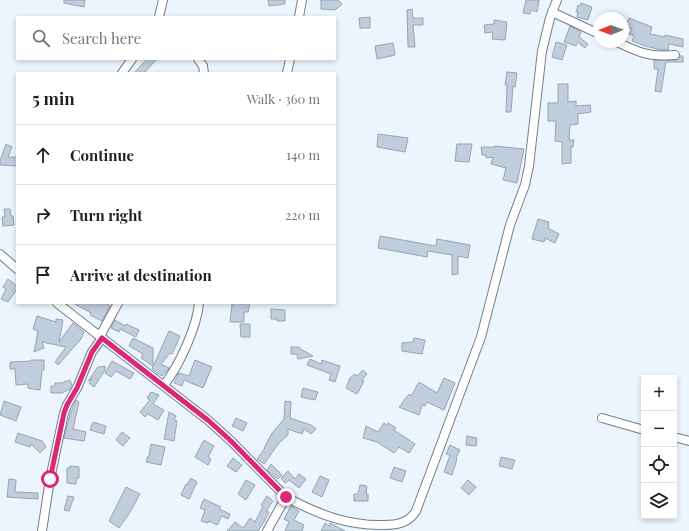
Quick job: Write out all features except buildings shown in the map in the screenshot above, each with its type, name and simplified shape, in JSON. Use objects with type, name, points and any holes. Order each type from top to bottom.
[{"type":"street","points":[[159,16],[163,0]]},
{"type":"street","points":[[299,16],[302,0]]},
{"type":"street","points":[[58,304],[220,430],[286,497],[324,515],[350,523],[382,525],[398,524],[410,519],[416,511],[481,337],[510,225],[525,185],[529,166],[540,65],[545,38],[557,0]]},
{"type":"street","points":[[552,12],[593,31]]},
{"type":"street","points":[[629,47],[647,55],[675,55]]},
{"type":"street","points":[[123,72],[131,60]]},
{"type":"street","points":[[199,60],[203,66],[204,72]]},
{"type":"street","points":[[287,72],[290,60]]},
{"type":"street","points":[[0,254],[16,268]]},
{"type":"street","points":[[42,531],[50,479],[64,413],[77,388],[92,352],[118,304]]},
{"type":"street","points":[[164,386],[185,349],[194,324],[199,304]]},
{"type":"street","points":[[602,418],[641,429]]},
{"type":"street","points":[[677,438],[689,441]]},
{"type":"street","points":[[267,531],[286,497]]},
{"type":"route","points":[[50,479],[64,413],[83,375],[86,364],[92,352],[102,338],[220,430],[286,497]]}]
